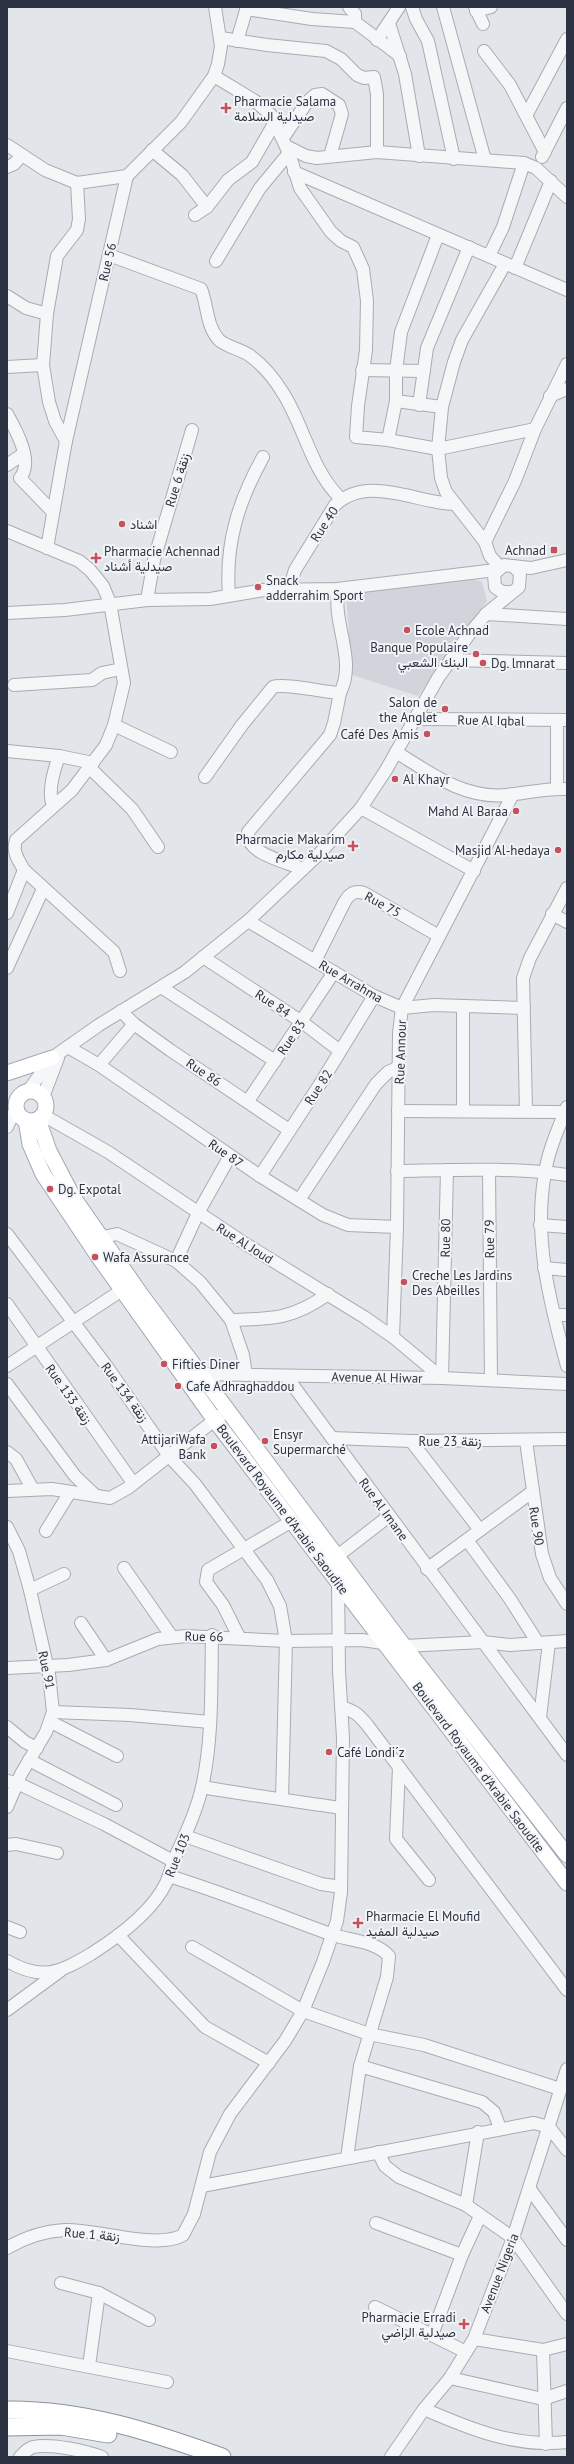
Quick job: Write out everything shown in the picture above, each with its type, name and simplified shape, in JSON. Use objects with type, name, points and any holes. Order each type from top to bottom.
[{"type":"highway","points":[[7,2410],[54,2412],[125,2426],[168,2437],[222,2457]]},
{"type":"highway","points":[[7,2427],[61,2426],[89,2430],[143,2441],[189,2457]]},
{"type":"main road","points":[[7,1073],[60,1053]]},
{"type":"main road","points":[[7,1077],[20,1103],[33,1121],[42,1116]]},
{"type":"main road","points":[[20,1103],[36,1092],[43,1097]]},
{"type":"main road","name":"Boulevard Royaume d'Arabie Saoudite","points":[[43,1097],[46,1106],[42,1116],[44,1137],[73,1197],[103,1237],[142,1296],[404,1646],[567,1855]]},
{"type":"main road","name":"Boulevard Royaume d'Arabie Saoudite","points":[[20,1103],[30,1144],[43,1174],[122,1290],[214,1419],[567,1883]]},
{"type":"street","points":[[7,145],[45,170],[77,183],[127,176],[181,122],[214,76],[218,64],[221,38],[215,7]]},
{"type":"street","points":[[349,7],[355,14],[355,22]]},
{"type":"street","points":[[377,40],[399,7]]},
{"type":"street","points":[[412,7],[416,19],[428,41],[454,159]]},
{"type":"street","points":[[443,7],[485,160]]},
{"type":"street","points":[[483,24],[475,9],[491,7]]},
{"type":"street","points":[[238,41],[246,8],[312,19],[355,22],[400,56]]},
{"type":"street","points":[[389,23],[400,56],[419,156]]},
{"type":"street","points":[[221,38],[326,51],[341,59],[356,75],[364,78],[374,77],[377,94],[377,152]]},
{"type":"street","points":[[527,114],[567,39]]},
{"type":"street","points":[[484,51],[510,85],[527,114],[545,152]]},
{"type":"street","points":[[214,76],[256,101],[275,122],[286,146],[300,188],[335,236],[353,247],[363,269],[368,301],[366,350],[362,370],[355,436],[359,439],[388,440],[438,449],[534,429]]},
{"type":"street","points":[[216,260],[286,146],[306,102],[316,95],[322,94],[339,105],[342,114],[330,156]]},
{"type":"street","points":[[536,168],[567,110]]},
{"type":"street","points":[[195,215],[207,207],[228,180],[252,162],[275,122]]},
{"type":"street","points":[[286,146],[306,156],[330,156],[377,152],[454,159],[524,163],[536,168],[567,197]]},
{"type":"street","points":[[152,150],[182,176],[207,207]]},
{"type":"street","points":[[7,167],[14,164],[22,155]]},
{"type":"street","points":[[489,256],[503,227],[524,163]]},
{"type":"street","points":[[294,172],[567,290]]},
{"type":"street","name":"Rue 56","points":[[47,548],[52,511],[66,441],[127,176]]},
{"type":"street","points":[[497,604],[498,590],[496,571],[485,542],[454,504],[446,492],[441,478],[438,449],[442,407],[462,340],[510,266],[551,181]]},
{"type":"street","points":[[66,441],[55,421],[49,402],[43,365],[47,314],[57,256],[77,230],[80,208],[77,183]]},
{"type":"street","points":[[388,440],[396,401],[396,371],[405,318],[428,265],[438,235]]},
{"type":"street","points":[[419,405],[427,348],[469,247]]},
{"type":"street","points":[[109,255],[201,289],[205,297],[208,320],[214,333],[220,341],[249,355],[271,376],[284,394],[319,469],[330,488],[341,499]]},
{"type":"street","points":[[7,296],[26,308],[47,314]]},
{"type":"street","points":[[485,542],[515,481],[534,429],[567,364]]},
{"type":"street","points":[[7,367],[43,365]]},
{"type":"street","points":[[362,370],[424,371]]},
{"type":"street","points":[[550,396],[567,389]]},
{"type":"street","points":[[396,401],[442,407]]},
{"type":"street","points":[[7,414],[23,454],[26,468],[20,478]]},
{"type":"street","name":"Rue 6 زنقة","points":[[148,600],[154,560],[192,430]]},
{"type":"street","points":[[23,454],[7,465],[52,511]]},
{"type":"street","points":[[229,595],[227,575],[231,536],[252,476],[263,457]]},
{"type":"street","name":"Rue 40","points":[[289,589],[295,570],[335,505],[341,499],[364,492],[383,490],[442,504],[454,504]]},
{"type":"street","points":[[7,531],[84,565],[103,586],[110,603],[124,683],[114,725],[106,745],[92,766],[72,790],[12,838],[15,856],[24,870],[43,889],[114,952],[120,971]]},
{"type":"street","points":[[7,613],[65,610],[110,603],[148,600],[210,599],[229,595],[289,589],[337,589],[388,581],[496,571],[513,566],[531,568],[567,560]]},
{"type":"street","points":[[513,566],[521,578]]},
{"type":"street","points":[[7,1127],[20,1103],[60,1053],[121,1011],[161,987],[203,958],[248,921],[303,869],[361,808],[416,719],[438,678],[450,660],[486,614],[519,587],[521,578],[531,568]]},
{"type":"street","points":[[303,869],[258,851],[249,840],[248,832],[330,734],[345,679],[346,666],[338,619],[337,589]]},
{"type":"street","points":[[498,590],[511,592]]},
{"type":"street","points":[[486,614],[567,619]]},
{"type":"street","points":[[450,660],[567,664]]},
{"type":"street","points":[[14,685],[92,680],[102,673],[121,669]]},
{"type":"street","points":[[205,777],[242,725],[273,687],[280,684],[320,692],[340,693]]},
{"type":"street","name":"Rue Al Iqbal","points":[[416,719],[562,720]]},
{"type":"street","points":[[396,752],[429,772],[470,792],[484,795],[513,794],[562,789],[562,720]]},
{"type":"street","points":[[114,725],[171,752]]},
{"type":"street","points":[[7,751],[59,756],[92,766],[132,809],[158,847]]},
{"type":"street","points":[[53,805],[50,799],[54,772],[59,756]]},
{"type":"street","name":"Rue Annour","points":[[393,1337],[397,1227],[398,1067],[402,1008],[513,794]]},
{"type":"street","points":[[361,808],[474,871]]},
{"type":"street","points":[[7,913],[24,870]]},
{"type":"street","points":[[526,1111],[523,984],[526,969],[552,914],[567,888]]},
{"type":"street","points":[[7,968],[43,889]]},
{"type":"street","name":"Rue 75","points":[[315,961],[344,903],[349,895],[355,892],[364,893],[439,936]]},
{"type":"street","points":[[552,914],[567,922]]},
{"type":"street","name":"Rue Arrahma","points":[[248,921],[374,996],[402,1008],[430,1005],[463,1008],[524,1008]]},
{"type":"street","name":"Rue 84","points":[[203,958],[302,1022],[340,1051]]},
{"type":"street","name":"Rue 83","points":[[248,1101],[334,972]]},
{"type":"street","points":[[161,987],[275,1060]]},
{"type":"street","name":"Rue 82","points":[[260,1176],[374,996]]},
{"type":"street","points":[[463,1008],[463,1110]]},
{"type":"street","name":"Rue 86","points":[[121,1011],[134,1024],[289,1130]]},
{"type":"street","points":[[99,1065],[134,1024]]},
{"type":"street","points":[[43,1097],[60,1053]]},
{"type":"street","name":"Rue 87","points":[[60,1053],[99,1065],[230,1156],[323,1215],[348,1225],[397,1227]]},
{"type":"street","points":[[299,1200],[376,1084],[383,1076],[398,1067]]},
{"type":"street","points":[[7,1131],[20,1103]]},
{"type":"street","points":[[398,1111],[526,1111],[566,1109],[545,1172],[540,1225],[544,1268],[567,1366]]},
{"type":"street","name":"Rue Al Joud","points":[[42,1116],[108,1152],[198,1212],[328,1294],[393,1337],[442,1378]]},
{"type":"street","points":[[176,1261],[198,1212],[230,1156]]},
{"type":"street","points":[[397,1172],[447,1170],[545,1172],[567,1176]]},
{"type":"street","name":"Rue 80","points":[[442,1378],[447,1170]]},
{"type":"street","name":"Rue 79","points":[[489,1171],[491,1380]]},
{"type":"street","points":[[540,1225],[567,1227]]},
{"type":"street","name":"Rue 134 زنقة","points":[[7,1234],[72,1323],[105,1364],[170,1456],[195,1484],[275,1594],[280,1606],[286,1641],[282,1799]]},
{"type":"street","points":[[103,1237],[117,1234],[176,1261],[200,1282],[231,1320],[243,1354],[246,1375]]},
{"type":"street","points":[[544,1268],[567,1270]]},
{"type":"street","points":[[7,1366],[122,1290]]},
{"type":"street","points":[[231,1320],[281,1317],[299,1313],[328,1294]]},
{"type":"street","name":"Rue 133 زنقة","points":[[7,1304],[133,1484]]},
{"type":"street","points":[[555,1315],[567,1316]]},
{"type":"street","points":[[189,1383],[201,1374]]},
{"type":"street","name":"Avenue Al Hiwar","points":[[201,1374],[442,1378],[567,1384]]},
{"type":"street","name":"Rue Al Imane","points":[[286,1376],[427,1569],[540,1717],[567,1755]]},
{"type":"street","points":[[7,1384],[75,1476],[96,1497]]},
{"type":"street","points":[[7,1491],[32,1488],[110,1498],[133,1484],[228,1409]]},
{"type":"street","name":"Rue 23 زنقة","points":[[332,1438],[411,1441],[567,1440]]},
{"type":"street","points":[[411,1441],[480,1530]]},
{"type":"street","name":"Rue 90","points":[[526,1441],[532,1492],[542,1554],[547,1571],[567,1604]]},
{"type":"street","points":[[10,1458],[32,1488]]},
{"type":"street","points":[[46,1530],[70,1492]]},
{"type":"street","points":[[427,1569],[532,1492]]},
{"type":"street","points":[[325,1566],[389,1516]]},
{"type":"street","points":[[239,1637],[223,1605],[206,1582],[206,1575],[211,1566],[292,1521]]},
{"type":"street","name":"Rue 91","points":[[7,1527],[19,1551],[30,1590],[48,1666],[52,1717]]},
{"type":"street","points":[[467,1540],[544,1643],[540,1717]]},
{"type":"street","points":[[124,1568],[172,1637]]},
{"type":"street","points":[[30,1590],[64,1574]]},
{"type":"street","points":[[338,1582],[343,1738],[341,1887],[339,1906],[332,1935],[303,2011],[269,2063],[238,2103],[223,2127],[210,2152],[202,2186],[478,2132],[534,2123],[549,2127],[567,2150]]},
{"type":"street","points":[[81,1623],[106,1660]]},
{"type":"street","name":"Rue 66","points":[[7,1668],[48,1666],[106,1660],[146,1643],[172,1637],[212,1636],[286,1641],[339,1640],[404,1646]]},
{"type":"street","name":"Rue 103","points":[[7,1961],[20,1968],[38,1972],[60,1971],[95,1951],[118,1935],[140,1916],[161,1892],[185,1836],[202,1787],[210,1722],[212,1636]]},
{"type":"street","points":[[404,1646],[483,1642],[510,1645],[567,1642]]},
{"type":"street","points":[[341,1707],[350,1709],[359,1715],[567,1990]]},
{"type":"street","points":[[52,1717],[130,1715],[210,1722]]},
{"type":"street","points":[[7,1807],[12,1782],[37,1748],[52,1717]]},
{"type":"street","points":[[52,1717],[117,1756]]},
{"type":"street","points":[[7,1727],[25,1742],[37,1748]]},
{"type":"street","points":[[29,1760],[116,1805]]},
{"type":"street","points":[[399,1767],[396,1839],[429,1880]]},
{"type":"street","points":[[12,1782],[104,1824],[173,1862]]},
{"type":"street","points":[[202,1787],[257,1798],[282,1799],[341,1808]]},
{"type":"street","points":[[185,1836],[321,1884],[341,1887]]},
{"type":"street","points":[[7,1845],[23,1846],[57,1854]]},
{"type":"street","points":[[169,1876],[228,1895],[332,1935],[374,1946],[384,1950],[389,1956],[387,1977],[360,2066],[347,2158]]},
{"type":"street","points":[[7,1927],[20,1932]]},
{"type":"street","points":[[118,1935],[205,2027],[269,2063]]},
{"type":"street","points":[[192,1946],[303,2011],[369,2034],[424,2045],[560,2089]]},
{"type":"street","points":[[7,2010],[60,1971]]},
{"type":"street","points":[[360,2066],[482,2102],[494,2112],[500,2128]]},
{"type":"street","name":"Avenue Nigeria","points":[[391,2457],[424,2409],[450,2378],[474,2339],[513,2238],[567,2069]]},
{"type":"street","points":[[466,2205],[478,2132]]},
{"type":"street","points":[[378,2152],[385,2166],[399,2177],[466,2205],[513,2238],[567,2314]]},
{"type":"street","name":"Rue 1 زنقة","points":[[7,2248],[31,2237],[64,2230],[165,2241],[178,2238],[190,2225],[202,2186]]},
{"type":"street","points":[[529,2188],[563,2226],[567,2240]]},
{"type":"street","points":[[432,2335],[462,2255],[480,2216]]},
{"type":"street","points":[[376,2224],[462,2255]]},
{"type":"street","points":[[61,2283],[99,2293],[149,2320]]},
{"type":"street","points":[[89,2366],[93,2322],[99,2293]]},
{"type":"street","points":[[375,2307],[466,2352]]},
{"type":"street","points":[[474,2339],[543,2350],[567,2344]]},
{"type":"street","points":[[543,2350],[543,2399],[546,2444]]},
{"type":"street","points":[[7,2351],[167,2382]]},
{"type":"street","points":[[450,2378],[543,2399],[567,2391]]},
{"type":"street","points":[[424,2409],[495,2437],[546,2444],[567,2442]]},
{"type":"street","points":[[20,2457],[26,2450],[38,2447],[60,2448],[102,2457]]},
{"type":"shaded area","name":"Ecole Achnad","points":[[471,579],[482,582],[487,601],[418,696],[352,675],[346,593]]},
{"type":"place","name":"Pharmacie Salama صيدلية السلامة","points":[[226,108]]},
{"type":"place","name":"اشناد","points":[[122,524]]},
{"type":"place","name":"Achnad","points":[[554,550]]},
{"type":"place","name":"Pharmacie Achennad صيدلية أشناد","points":[[96,558]]},
{"type":"place","name":"Snack adderrahim Sport","points":[[258,587]]},
{"type":"place","name":"Ecole Achnad","points":[[407,630]]},
{"type":"place","name":"Banque Populaire البنك الشعبي","points":[[476,654]]},
{"type":"place","name":"Dg. lmnarat","points":[[483,663]]},
{"type":"place","name":"Salon de the Anglet","points":[[445,709]]},
{"type":"place","name":"Café Des Amis","points":[[427,734]]},
{"type":"place","name":"Al Khayr","points":[[395,779]]},
{"type":"place","name":"Mahd Al Baraa","points":[[516,811]]},
{"type":"place","name":"Pharmacie Makarim صيدلية مكارم","points":[[353,846]]},
{"type":"place","name":"Masjid Al-hedaya","points":[[558,850]]},
{"type":"place","name":"Dg. Expotal","points":[[50,1189]]},
{"type":"place","name":"Wafa Assurance","points":[[95,1257]]},
{"type":"place","name":"Creche Les Jardins Des Abeilles","points":[[404,1282]]},
{"type":"place","name":"Fifties Diner","points":[[164,1364]]},
{"type":"place","name":"Cafe Adhraghaddou","points":[[178,1386]]},
{"type":"place","name":"Ensyr Supermarché","points":[[265,1441]]},
{"type":"place","name":"AttijariWafa Bank","points":[[214,1446]]},
{"type":"place","name":"Café Londi´z","points":[[329,1752]]},
{"type":"place","name":"Pharmacie El Moufid صيدلية المفيد","points":[[358,1923]]},
{"type":"place","name":"Pharmacie Erradi صيدلية الراضي","points":[[464,2324]]}]
